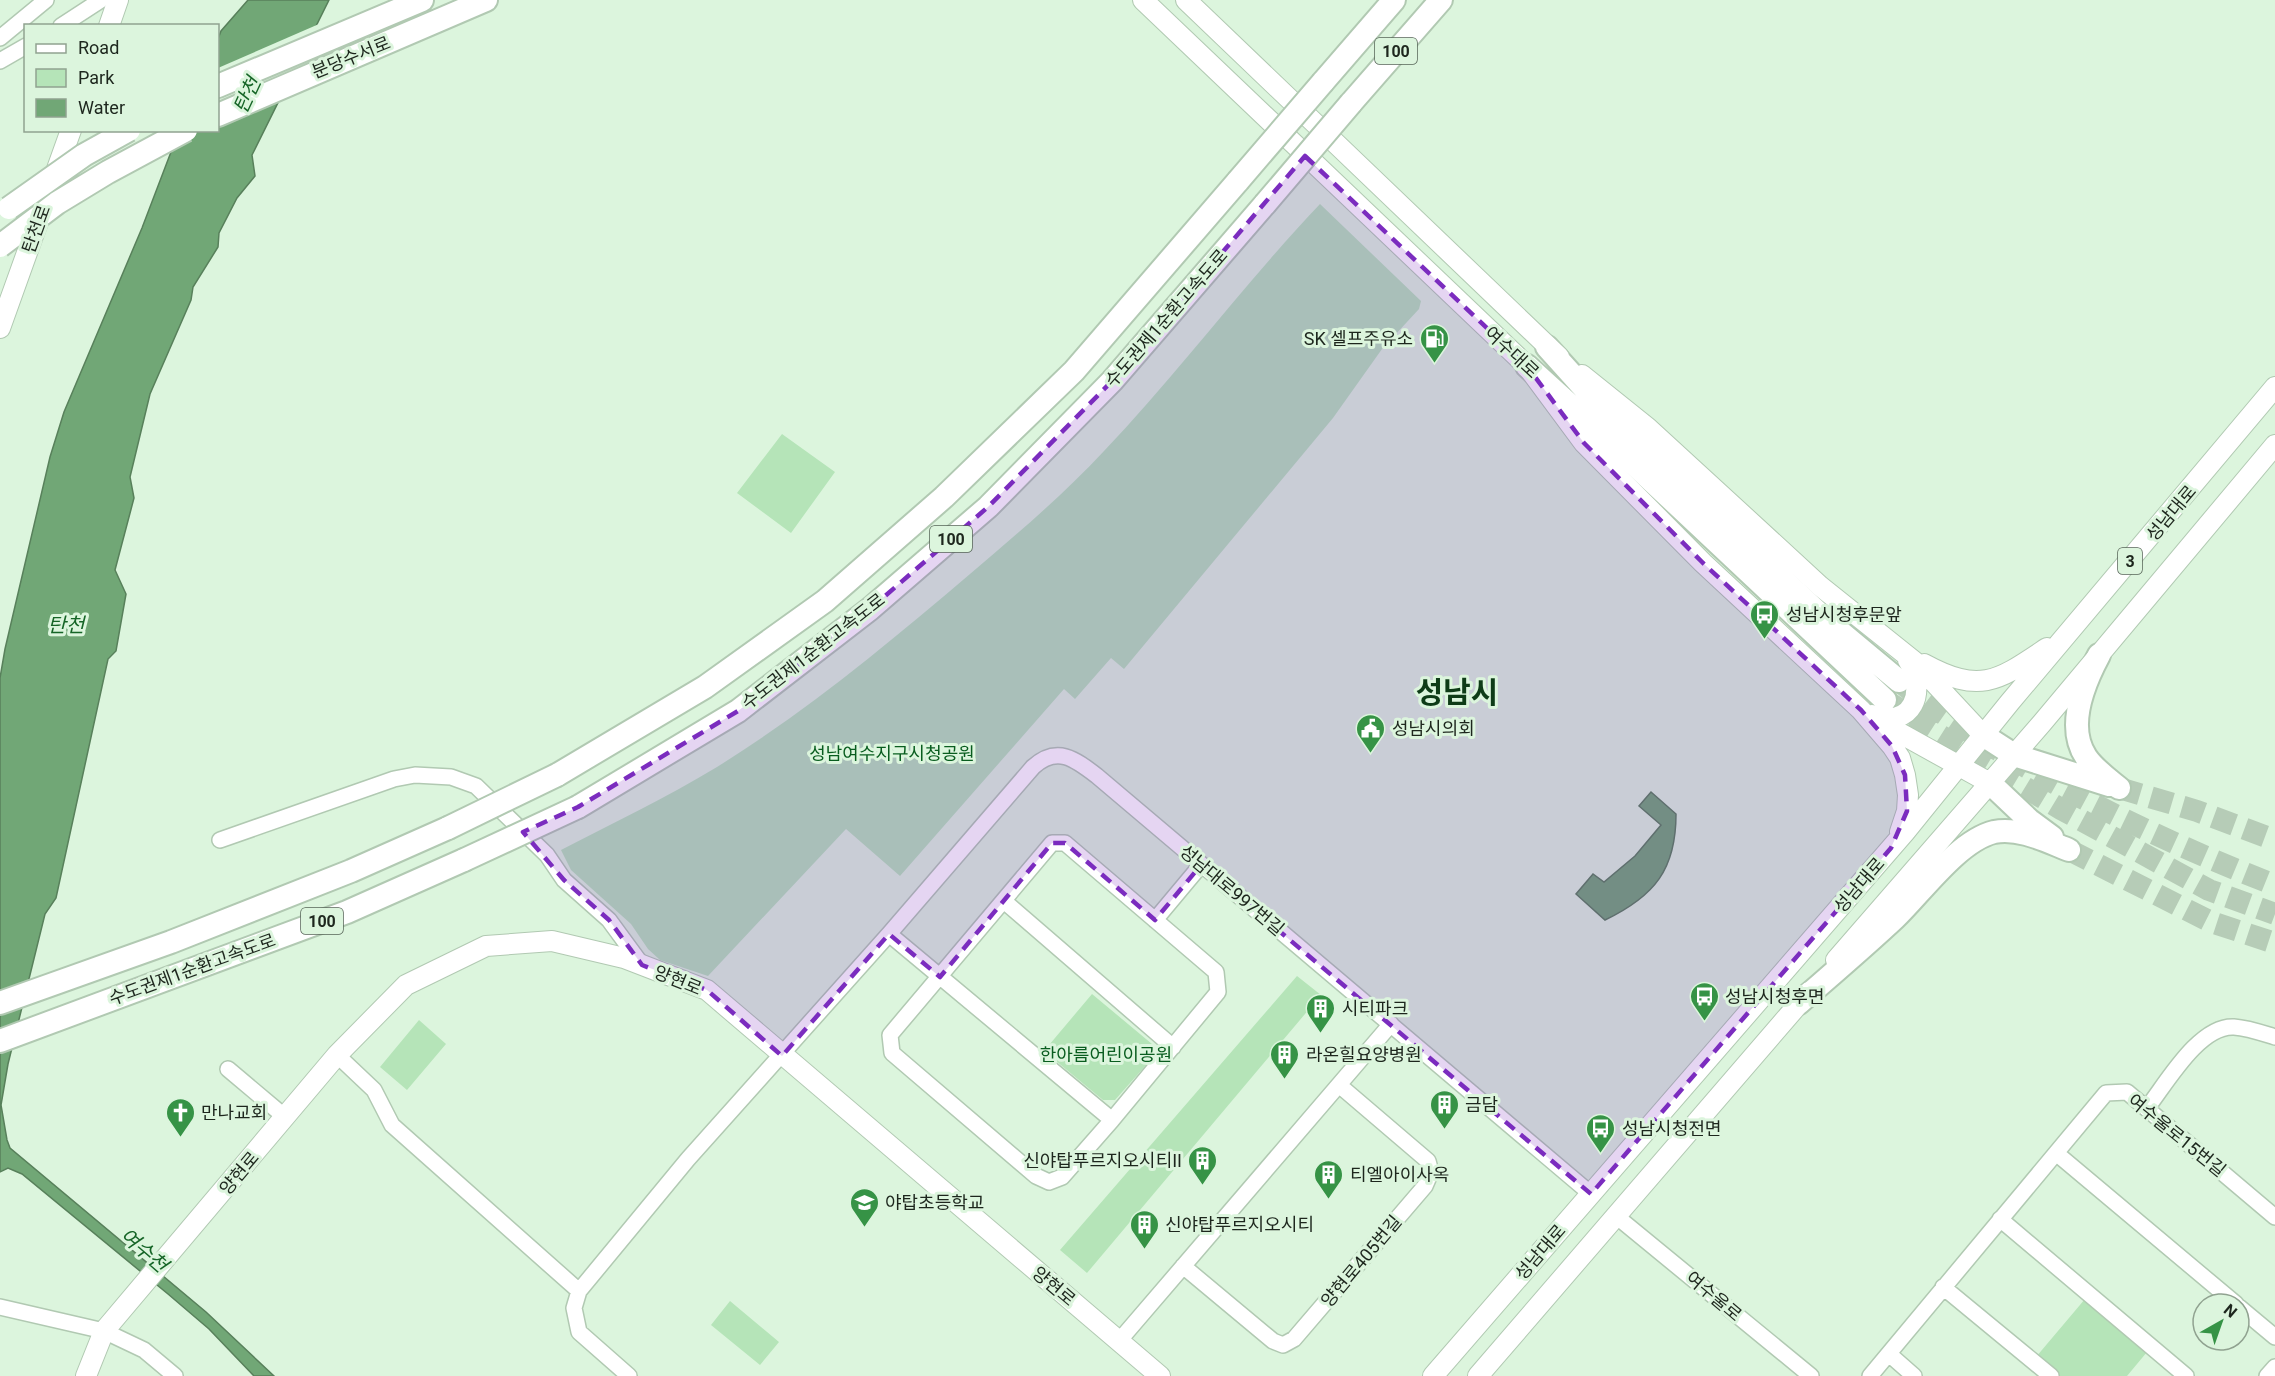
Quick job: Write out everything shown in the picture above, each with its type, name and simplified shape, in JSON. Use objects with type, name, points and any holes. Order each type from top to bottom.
[{"type":"highway","name":"분당수서로","points":[[219,86],[422,0]]},
{"type":"highway","name":"분당수서로","points":[[219,115],[486,0]]},
{"type":"highway","name":"수도권제1순환고속도로","points":[[0,1003],[171,942],[351,871],[448,828],[557,775],[705,687],[825,601],[944,496],[1074,371],[1394,0]]},
{"type":"highway","name":"수도권제1순환고속도로","points":[[0,1041],[347,912],[464,860],[578,807],[738,711],[870,609],[978,515],[1112,381],[1441,0]]},
{"type":"highway","points":[[5,212],[84,155],[125,132]]},
{"type":"highway","points":[[0,246],[57,203],[108,172],[182,132]]},
{"type":"highway","name":"여수대로","points":[[1547,347],[1610,417],[1827,621],[1899,681]]},
{"type":"highway","name":"여수대로","points":[[1527,366],[1605,436],[1885,700]]},
{"type":"highway","points":[[1983,735],[2014,755],[2120,788],[2086,758],[2080,747],[2079,706],[2086,682],[2099,655]]},
{"type":"highway","points":[[1799,1003],[1895,918],[1966,845],[1982,836],[2011,831],[2026,834],[2069,850],[2029,820],[1990,783]]},
{"type":"main road","points":[[110,24],[118,0]]},
{"type":"main road","name":"여수대로","points":[[1143,0],[1527,366]]},
{"type":"main road","name":"여수대로","points":[[1186,0],[1481,281],[1547,347]]},
{"type":"main road","name":"탄천로","points":[[0,328],[70,132]]},
{"type":"main road","points":[[1547,347],[1648,428],[1820,586],[1919,662],[1947,675],[1980,681],[1997,679],[2007,675],[2067,635]]},
{"type":"main road","points":[[1527,366],[1584,443],[1703,563],[1861,710],[1892,746],[1900,758],[1908,795],[1903,825],[1891,848]]},
{"type":"main road","name":"성남대로","points":[[1433,1376],[1891,848],[2275,387]]},
{"type":"main road","name":"성남대로","points":[[1478,1376],[2014,755],[2275,445]]},
{"type":"main road","points":[[1861,710],[1882,718],[1896,717],[1912,706],[1917,692],[1916,678],[1901,650]]},
{"type":"main road","points":[[1901,650],[1931,678],[1983,735]]},
{"type":"main road","points":[[1861,710],[1990,783]]},
{"type":"main road","name":"양현로","points":[[105,1331],[337,1055],[406,985],[486,946],[552,941],[624,958],[707,990],[1159,1376]]},
{"type":"main road","points":[[86,1376],[105,1331]]},
{"type":"street","points":[[0,38],[46,0]]},
{"type":"street","points":[[63,24],[101,0]]},
{"type":"street","points":[[0,60],[24,47]]},
{"type":"street","name":"성남대로997번길","points":[[579,1291],[652,1201],[782,1056],[1033,767],[1043,758],[1053,755],[1063,755],[1073,759],[1097,776],[1591,1194]]},
{"type":"street","points":[[220,840],[394,779],[415,776],[451,777],[477,786],[524,832],[547,855],[564,880],[609,920],[642,965]]},
{"type":"street","points":[[1052,843],[1065,843],[1216,972],[1218,992],[1062,1177],[1049,1182],[1036,1176],[892,1053],[890,1035],[1004,901],[1052,843]]},
{"type":"street","points":[[1155,920],[1201,864]]},
{"type":"street","points":[[1004,901],[1173,1047]]},
{"type":"street","points":[[889,934],[1112,1120]]},
{"type":"street","points":[[1119,1341],[1391,1024]]},
{"type":"street","points":[[2147,1108],[2196,1045],[2213,1031],[2232,1027],[2275,1037]]},
{"type":"street","points":[[337,1055],[374,1090],[392,1125],[579,1291],[574,1308],[579,1332],[629,1376]]},
{"type":"street","points":[[228,1069],[285,1117]]},
{"type":"street","name":"양현로405번길","points":[[1183,1266],[1273,1341],[1283,1345],[1294,1339],[1352,1273],[1425,1186],[1431,1172],[1428,1161],[1339,1085]]},
{"type":"street","name":"여수울로15번길","points":[[1870,1376],[2106,1093],[2127,1092],[2275,1217]]},
{"type":"street","points":[[2056,1153],[2222,1292]]},
{"type":"street","name":"여수울로","points":[[1616,1216],[1811,1376]]},
{"type":"street","points":[[2000,1219],[2186,1376]]},
{"type":"street","points":[[1943,1287],[2050,1376]]},
{"type":"street","points":[[0,1307],[105,1331],[144,1350],[175,1376]]},
{"type":"street","points":[[2251,1317],[2275,1337]]},
{"type":"street","points":[[1889,1354],[1914,1376]]},
{"type":"street","points":[[2267,1376],[2275,1367]]},
{"type":"highlighted area","points":[[1305,156],[1527,366],[1584,443],[1703,563],[1861,710],[1892,746],[1905,775],[1907,811],[1891,848],[1591,1194],[1201,865],[1155,920],[1065,843],[1052,843],[940,977],[889,934],[782,1056],[707,990],[642,965],[609,920],[564,880],[523,832],[578,807],[738,711],[870,609],[988,507],[1112,381]]},
{"type":"green space","name":"성남여수지구시청공원","points":[[1320,204],[1421,301],[1419,309],[1382,349],[1333,418],[1124,669],[1111,658],[1075,699],[1064,689],[900,876],[846,829],[708,976],[660,960],[648,949],[631,924],[571,870],[561,850],[717,767],[783,723],[909,625],[1022,530],[1056,499],[1132,421]]},
{"type":"green space","points":[[782,434],[835,472],[791,533],[737,493]]},
{"type":"green space","points":[[1297,976],[1321,995],[1087,1273],[1060,1250]]},
{"type":"green space","name":"한아름어린이공원","points":[[1092,994],[1152,1044],[1154,1056],[1115,1100],[1103,1100],[1044,1051]]},
{"type":"green space","points":[[419,1020],[446,1044],[407,1090],[380,1067]]},
{"type":"green space","points":[[2085,1299],[2147,1352],[2127,1376],[2058,1376],[2036,1357]]},
{"type":"green space","points":[[730,1301],[779,1342],[760,1365],[711,1325]]},
{"type":"water","name":"탄천","points":[[248,0],[329,0],[252,155],[255,176],[237,198],[219,233],[218,247],[193,287],[191,300],[150,394],[130,477],[134,498],[115,570],[126,594],[116,651],[108,659],[56,898],[45,914],[8,1064],[1,1105],[10,1148],[206,1312],[274,1376],[254,1376],[209,1329],[22,1174],[8,1168],[0,1172],[0,678],[5,649],[50,457],[64,412],[142,228],[179,132],[219,132],[219,36]]},
{"type":"water","points":[[1651,792],[1676,814],[1672,850],[1667,865],[1659,879],[1637,901],[1605,920],[1576,894],[1593,874],[1604,882],[1635,856],[1661,825],[1639,806]]},
{"type":"pier","points":[[319,24],[283,97],[219,127],[219,68]]},
{"type":"tunnel","points":[[1900,682],[1988,744],[2080,797],[2176,844],[2275,885]]},
{"type":"tunnel","points":[[1885,700],[2061,809],[2209,890],[2275,914]]},
{"type":"tunnel","points":[[2119,788],[2197,811],[2275,840]]},
{"type":"tunnel","points":[[2069,850],[2211,922],[2275,943]]},
{"type":"place","name":"SK 셀프주유소","points":[[1434,364]]},
{"type":"place","name":"성남시청후문앞","points":[[1765,640]]},
{"type":"place","name":"성남시의회","points":[[1371,754]]},
{"type":"place","name":"성남시청후면","points":[[1704,1022]]},
{"type":"place","name":"시티파크","points":[[1321,1034]]},
{"type":"place","name":"라온힐요양병원","points":[[1285,1080]]},
{"type":"place","name":"금담","points":[[1444,1130]]},
{"type":"place","name":"만나교회","points":[[180,1138]]},
{"type":"place","name":"성남시청전면","points":[[1601,1154]]},
{"type":"place","name":"신야탑푸르지오시티II","points":[[1203,1186]]},
{"type":"place","name":"티엘아이사옥","points":[[1329,1200]]},
{"type":"place","name":"야탑초등학교","points":[[864,1228]]},
{"type":"place","name":"신야탑푸르지오시티","points":[[1144,1250]]},
{"type":"district","name":"성남시","points":[[1457,692]]},
{"type":"water label","name":"여수천","points":[[144,1250]]}]
